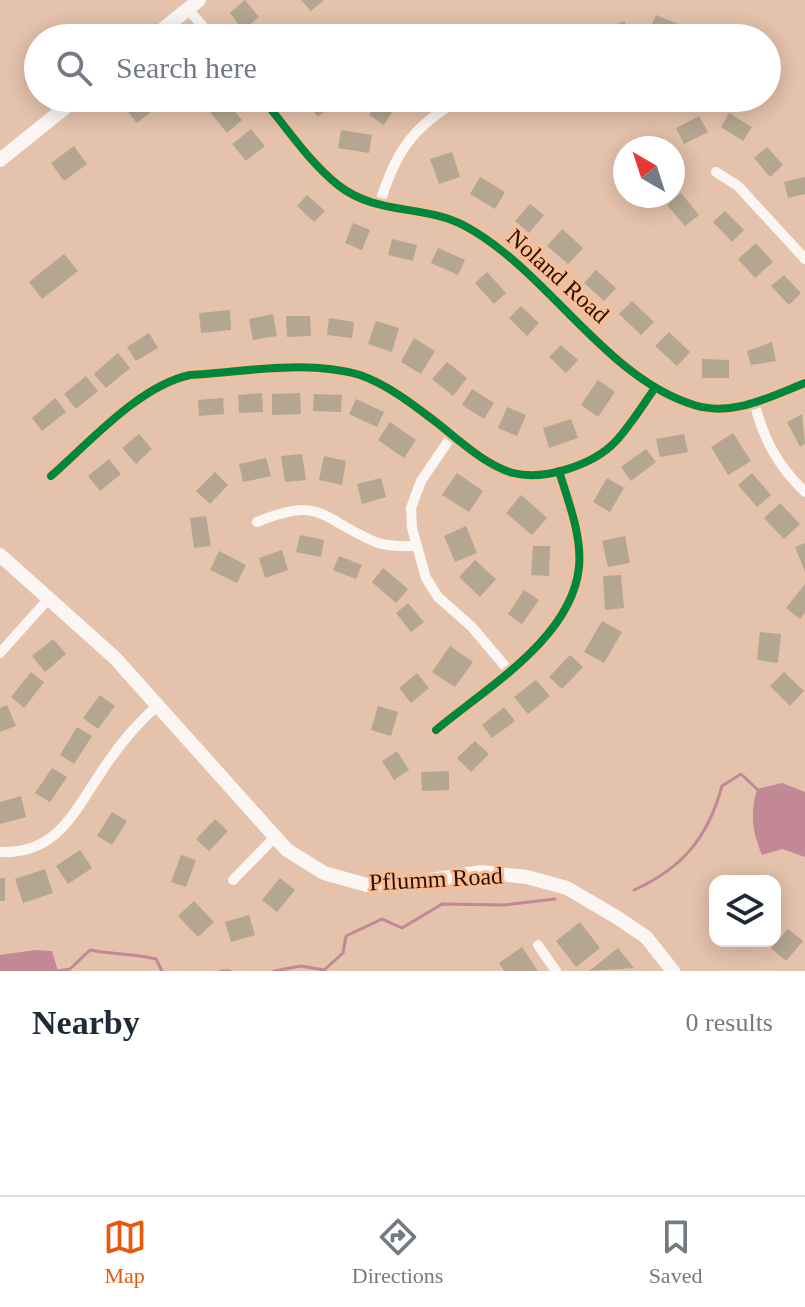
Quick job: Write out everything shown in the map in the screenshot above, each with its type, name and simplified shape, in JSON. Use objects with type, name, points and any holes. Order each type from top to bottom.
[{"type":"main road","points":[[169,24],[194,4]]},
{"type":"main road","points":[[0,160],[60,112]]},
{"type":"main road","name":"Pflumm Road","points":[[0,555],[115,658],[275,837],[324,873],[367,885],[406,884],[481,872],[527,877],[567,888],[646,937],[673,971]]},
{"type":"street","points":[[194,4],[205,24]]},
{"type":"street","name":"Noland Road","points":[[274,112],[338,185],[379,206],[463,225],[488,241],[655,388],[706,409],[736,408],[805,383]]},
{"type":"street","points":[[379,206],[397,153],[418,129],[443,112]]},
{"type":"street","points":[[716,172],[738,186],[805,259]]},
{"type":"street","points":[[795,249],[805,241]]},
{"type":"street","points":[[51,476],[148,392],[170,379],[190,375],[318,367],[361,376],[405,399],[492,463],[514,473],[559,471],[586,461],[614,444],[655,388]]},
{"type":"street","points":[[754,402],[768,447],[778,464],[805,492]]},
{"type":"street","points":[[453,434],[421,481],[411,508],[417,546],[426,578],[438,597],[472,627],[508,670]]},
{"type":"street","points":[[436,730],[559,623],[579,567],[577,533],[559,471]]},
{"type":"street","points":[[257,522],[288,510],[311,509],[329,514],[374,541],[417,546]]},
{"type":"street","points":[[0,653],[50,597]]},
{"type":"street","points":[[0,852],[51,840],[76,815],[133,726],[158,705]]},
{"type":"street","points":[[233,880],[275,837]]},
{"type":"street","points":[[538,945],[556,971]]},
{"type":"shaded area","points":[[782,783],[805,792],[805,857],[782,849],[762,855],[756,838],[753,806],[757,789]]},
{"type":"shaded area","points":[[52,951],[58,971],[0,971],[0,955]]},
{"type":"building","points":[[245,0],[259,17],[250,24],[238,24],[230,13]]},
{"type":"building","points":[[301,0],[324,0],[311,11]]},
{"type":"building","points":[[656,15],[678,24],[652,24]]},
{"type":"building","points":[[128,112],[151,112],[137,123]]},
{"type":"building","points":[[210,112],[235,112],[242,120],[227,133]]},
{"type":"building","points":[[371,112],[392,112],[384,125],[369,115]]},
{"type":"building","points":[[729,113],[752,127],[743,141],[721,127]]},
{"type":"building","points":[[699,116],[708,132],[685,144],[685,136],[680,136],[676,128]]},
{"type":"building","points":[[251,129],[265,146],[246,161],[232,144]]},
{"type":"building","points":[[341,130],[372,135],[369,153],[338,148]]},
{"type":"building","points":[[74,146],[87,164],[64,181],[51,163]]},
{"type":"building","points":[[767,147],[783,165],[770,177],[754,158]]},
{"type":"building","points":[[452,152],[460,177],[439,184],[430,159]]},
{"type":"building","points":[[480,177],[505,192],[495,209],[470,194]]},
{"type":"building","points":[[805,177],[805,194],[788,198],[784,182]]},
{"type":"building","points":[[307,195],[325,211],[314,222],[297,206]]},
{"type":"building","points":[[685,198],[699,215],[685,226],[670,208],[685,208]]},
{"type":"building","points":[[530,204],[544,215],[529,233],[515,221]]},
{"type":"building","points":[[725,211],[744,230],[732,242],[713,222]]},
{"type":"building","points":[[353,223],[370,230],[362,250],[345,243]]},
{"type":"building","points":[[562,229],[583,248],[568,264],[547,246]]},
{"type":"building","points":[[392,239],[417,245],[413,261],[388,255]]},
{"type":"building","points":[[756,243],[773,262],[755,278],[738,259]]},
{"type":"building","points":[[438,248],[465,260],[458,275],[431,263]]},
{"type":"building","points":[[64,254],[78,271],[42,299],[29,282]]},
{"type":"building","points":[[596,270],[616,288],[604,301],[584,283]]},
{"type":"building","points":[[487,272],[506,293],[494,304],[475,283]]},
{"type":"building","points":[[784,275],[801,293],[789,305],[771,286]]},
{"type":"building","points":[[632,301],[654,322],[641,335],[619,314]]},
{"type":"building","points":[[521,306],[539,323],[527,336],[509,318]]},
{"type":"building","points":[[230,310],[231,330],[201,333],[199,313]]},
{"type":"building","points":[[273,314],[277,336],[253,340],[249,319]]},
{"type":"building","points":[[286,316],[310,316],[311,336],[287,337]]},
{"type":"building","points":[[329,318],[354,322],[352,338],[327,335]]},
{"type":"building","points":[[376,321],[399,328],[392,352],[368,344]]},
{"type":"building","points":[[669,332],[690,352],[677,366],[655,346]]},
{"type":"building","points":[[149,333],[158,348],[136,361],[127,347]]},
{"type":"building","points":[[414,338],[435,351],[421,374],[401,362]]},
{"type":"building","points":[[772,342],[776,361],[751,365],[747,351]]},
{"type":"building","points":[[561,345],[578,360],[566,373],[549,357]]},
{"type":"building","points":[[118,353],[130,368],[106,388],[94,374]]},
{"type":"building","points":[[702,359],[729,360],[729,378],[702,378]]},
{"type":"building","points":[[447,362],[467,378],[453,396],[432,379]]},
{"type":"building","points":[[86,376],[98,391],[76,409],[64,394]]},
{"type":"building","points":[[598,380],[615,392],[598,417],[581,405]]},
{"type":"building","points":[[472,389],[494,403],[484,419],[462,405]]},
{"type":"building","points":[[262,393],[263,412],[239,413],[238,395]]},
{"type":"building","points":[[300,393],[301,414],[272,415],[272,394]]},
{"type":"building","points":[[314,394],[342,395],[341,412],[313,411]]},
{"type":"building","points":[[55,398],[66,412],[42,431],[32,418]]},
{"type":"building","points":[[223,398],[224,414],[199,416],[198,400]]},
{"type":"building","points":[[356,399],[384,412],[377,427],[349,414]]},
{"type":"building","points":[[507,407],[526,415],[517,436],[498,428]]},
{"type":"building","points":[[802,414],[805,444],[800,447],[787,422]]},
{"type":"building","points":[[571,419],[578,438],[549,448],[543,428]]},
{"type":"building","points":[[390,422],[416,440],[404,458],[378,440]]},
{"type":"building","points":[[733,433],[751,461],[728,475],[711,447]]},
{"type":"building","points":[[139,434],[152,449],[136,464],[122,448]]},
{"type":"building","points":[[684,434],[688,452],[660,457],[656,439]]},
{"type":"building","points":[[646,449],[656,462],[631,481],[621,467]]},
{"type":"building","points":[[302,454],[306,480],[285,482],[281,456]]},
{"type":"building","points":[[324,456],[346,461],[342,485],[319,480]]},
{"type":"building","points":[[266,458],[271,476],[243,482],[239,464]]},
{"type":"building","points":[[109,459],[121,474],[100,491],[88,476]]},
{"type":"building","points":[[215,472],[228,485],[210,504],[196,491]]},
{"type":"building","points":[[457,473],[483,491],[469,512],[442,495]]},
{"type":"building","points":[[752,473],[771,495],[757,507],[738,485]]},
{"type":"building","points":[[381,478],[386,497],[362,504],[357,484]]},
{"type":"building","points":[[607,478],[624,488],[610,512],[593,502]]},
{"type":"building","points":[[521,495],[547,518],[532,535],[506,513]]},
{"type":"building","points":[[780,503],[800,524],[784,539],[764,518]]},
{"type":"building","points":[[206,516],[211,546],[194,548],[190,518]]},
{"type":"building","points":[[466,526],[477,553],[455,562],[444,536]]},
{"type":"building","points":[[300,535],[324,540],[321,557],[296,552]]},
{"type":"building","points":[[625,536],[630,563],[608,567],[602,541]]},
{"type":"building","points":[[805,543],[805,572],[795,547]]},
{"type":"building","points":[[533,546],[550,546],[549,576],[531,575]]},
{"type":"building","points":[[282,550],[288,570],[265,578],[259,558]]},
{"type":"building","points":[[219,551],[246,565],[237,583],[210,570]]},
{"type":"building","points":[[339,556],[362,565],[356,579],[333,570]]},
{"type":"building","points":[[475,560],[496,579],[480,597],[459,577]]},
{"type":"building","points":[[383,568],[408,589],[396,603],[372,582]]},
{"type":"building","points":[[621,575],[624,608],[605,610],[603,576]]},
{"type":"building","points":[[805,584],[805,613],[800,619],[786,608]]},
{"type":"building","points":[[524,590],[539,600],[522,624],[508,614]]},
{"type":"building","points":[[408,603],[424,622],[411,632],[396,613]]},
{"type":"building","points":[[602,621],[622,632],[604,663],[584,652]]},
{"type":"building","points":[[760,632],[781,634],[778,663],[757,660]]},
{"type":"building","points":[[53,639],[66,654],[45,672],[32,656]]},
{"type":"building","points":[[450,646],[473,662],[455,687],[432,672]]},
{"type":"building","points":[[570,655],[583,667],[562,689],[549,677]]},
{"type":"building","points":[[31,672],[44,682],[24,708],[11,697]]},
{"type":"building","points":[[784,672],[804,691],[790,706],[770,686]]},
{"type":"building","points":[[417,673],[429,688],[411,703],[399,688]]},
{"type":"building","points":[[536,680],[550,696],[528,714],[514,697]]},
{"type":"building","points":[[100,695],[115,706],[98,729],[83,718]]},
{"type":"building","points":[[7,705],[16,726],[0,732],[0,708]]},
{"type":"building","points":[[378,706],[398,712],[391,736],[371,730]]},
{"type":"building","points":[[504,707],[515,721],[492,738],[482,725]]},
{"type":"building","points":[[77,727],[92,736],[74,764],[60,755]]},
{"type":"building","points":[[475,741],[489,754],[471,772],[457,758]]},
{"type":"building","points":[[397,751],[409,770],[394,780],[382,761]]},
{"type":"building","points":[[52,768],[67,777],[50,802],[35,793]]},
{"type":"building","points":[[449,771],[449,790],[422,791],[421,772]]},
{"type":"building","points":[[21,796],[26,817],[0,824],[0,802]]},
{"type":"building","points":[[112,812],[127,821],[112,845],[97,836]]},
{"type":"building","points":[[215,819],[228,831],[209,851],[196,839]]},
{"type":"building","points":[[80,850],[92,868],[68,884],[56,866]]},
{"type":"building","points":[[181,855],[196,860],[186,887],[171,882]]},
{"type":"building","points":[[45,869],[53,893],[23,903],[15,879]]},
{"type":"building","points":[[0,878],[5,878],[5,901],[0,901]]},
{"type":"building","points":[[280,878],[295,890],[277,912],[262,900]]},
{"type":"building","points":[[194,901],[214,922],[198,937],[178,916]]},
{"type":"building","points":[[249,915],[255,935],[231,942],[225,922]]},
{"type":"building","points":[[580,922],[600,948],[576,967],[556,941]]},
{"type":"building","points":[[788,929],[803,941],[786,961],[771,948],[781,947],[781,937]]},
{"type":"building","points":[[522,947],[538,971],[504,971],[499,963]]},
{"type":"building","points":[[618,948],[634,968],[589,971]]},
{"type":"waterway","points":[[634,890],[666,872],[691,849],[709,821],[722,786],[741,774],[757,789]]},
{"type":"waterway","points":[[274,971],[301,966],[324,970],[343,953],[346,936],[382,919],[402,928],[442,904],[504,905],[555,899]]},
{"type":"waterway","points":[[58,971],[70,969],[90,950],[156,959],[162,971]]},
{"type":"waterway","points":[[221,971],[230,971]]},
{"type":"cycle path","points":[[273,112],[308,155],[338,185],[353,195],[385,206],[450,219],[495,245],[604,348],[632,372],[662,391],[694,405],[722,409],[751,404],[805,383]]},
{"type":"cycle path","points":[[51,476],[134,403],[171,381],[190,375],[297,367],[340,370],[360,375],[407,400],[491,464],[525,475],[567,469],[606,450],[626,429],[655,388]]},
{"type":"cycle path","points":[[436,730],[524,659],[561,617],[573,593],[579,567],[578,543],[574,518],[559,471]]}]
